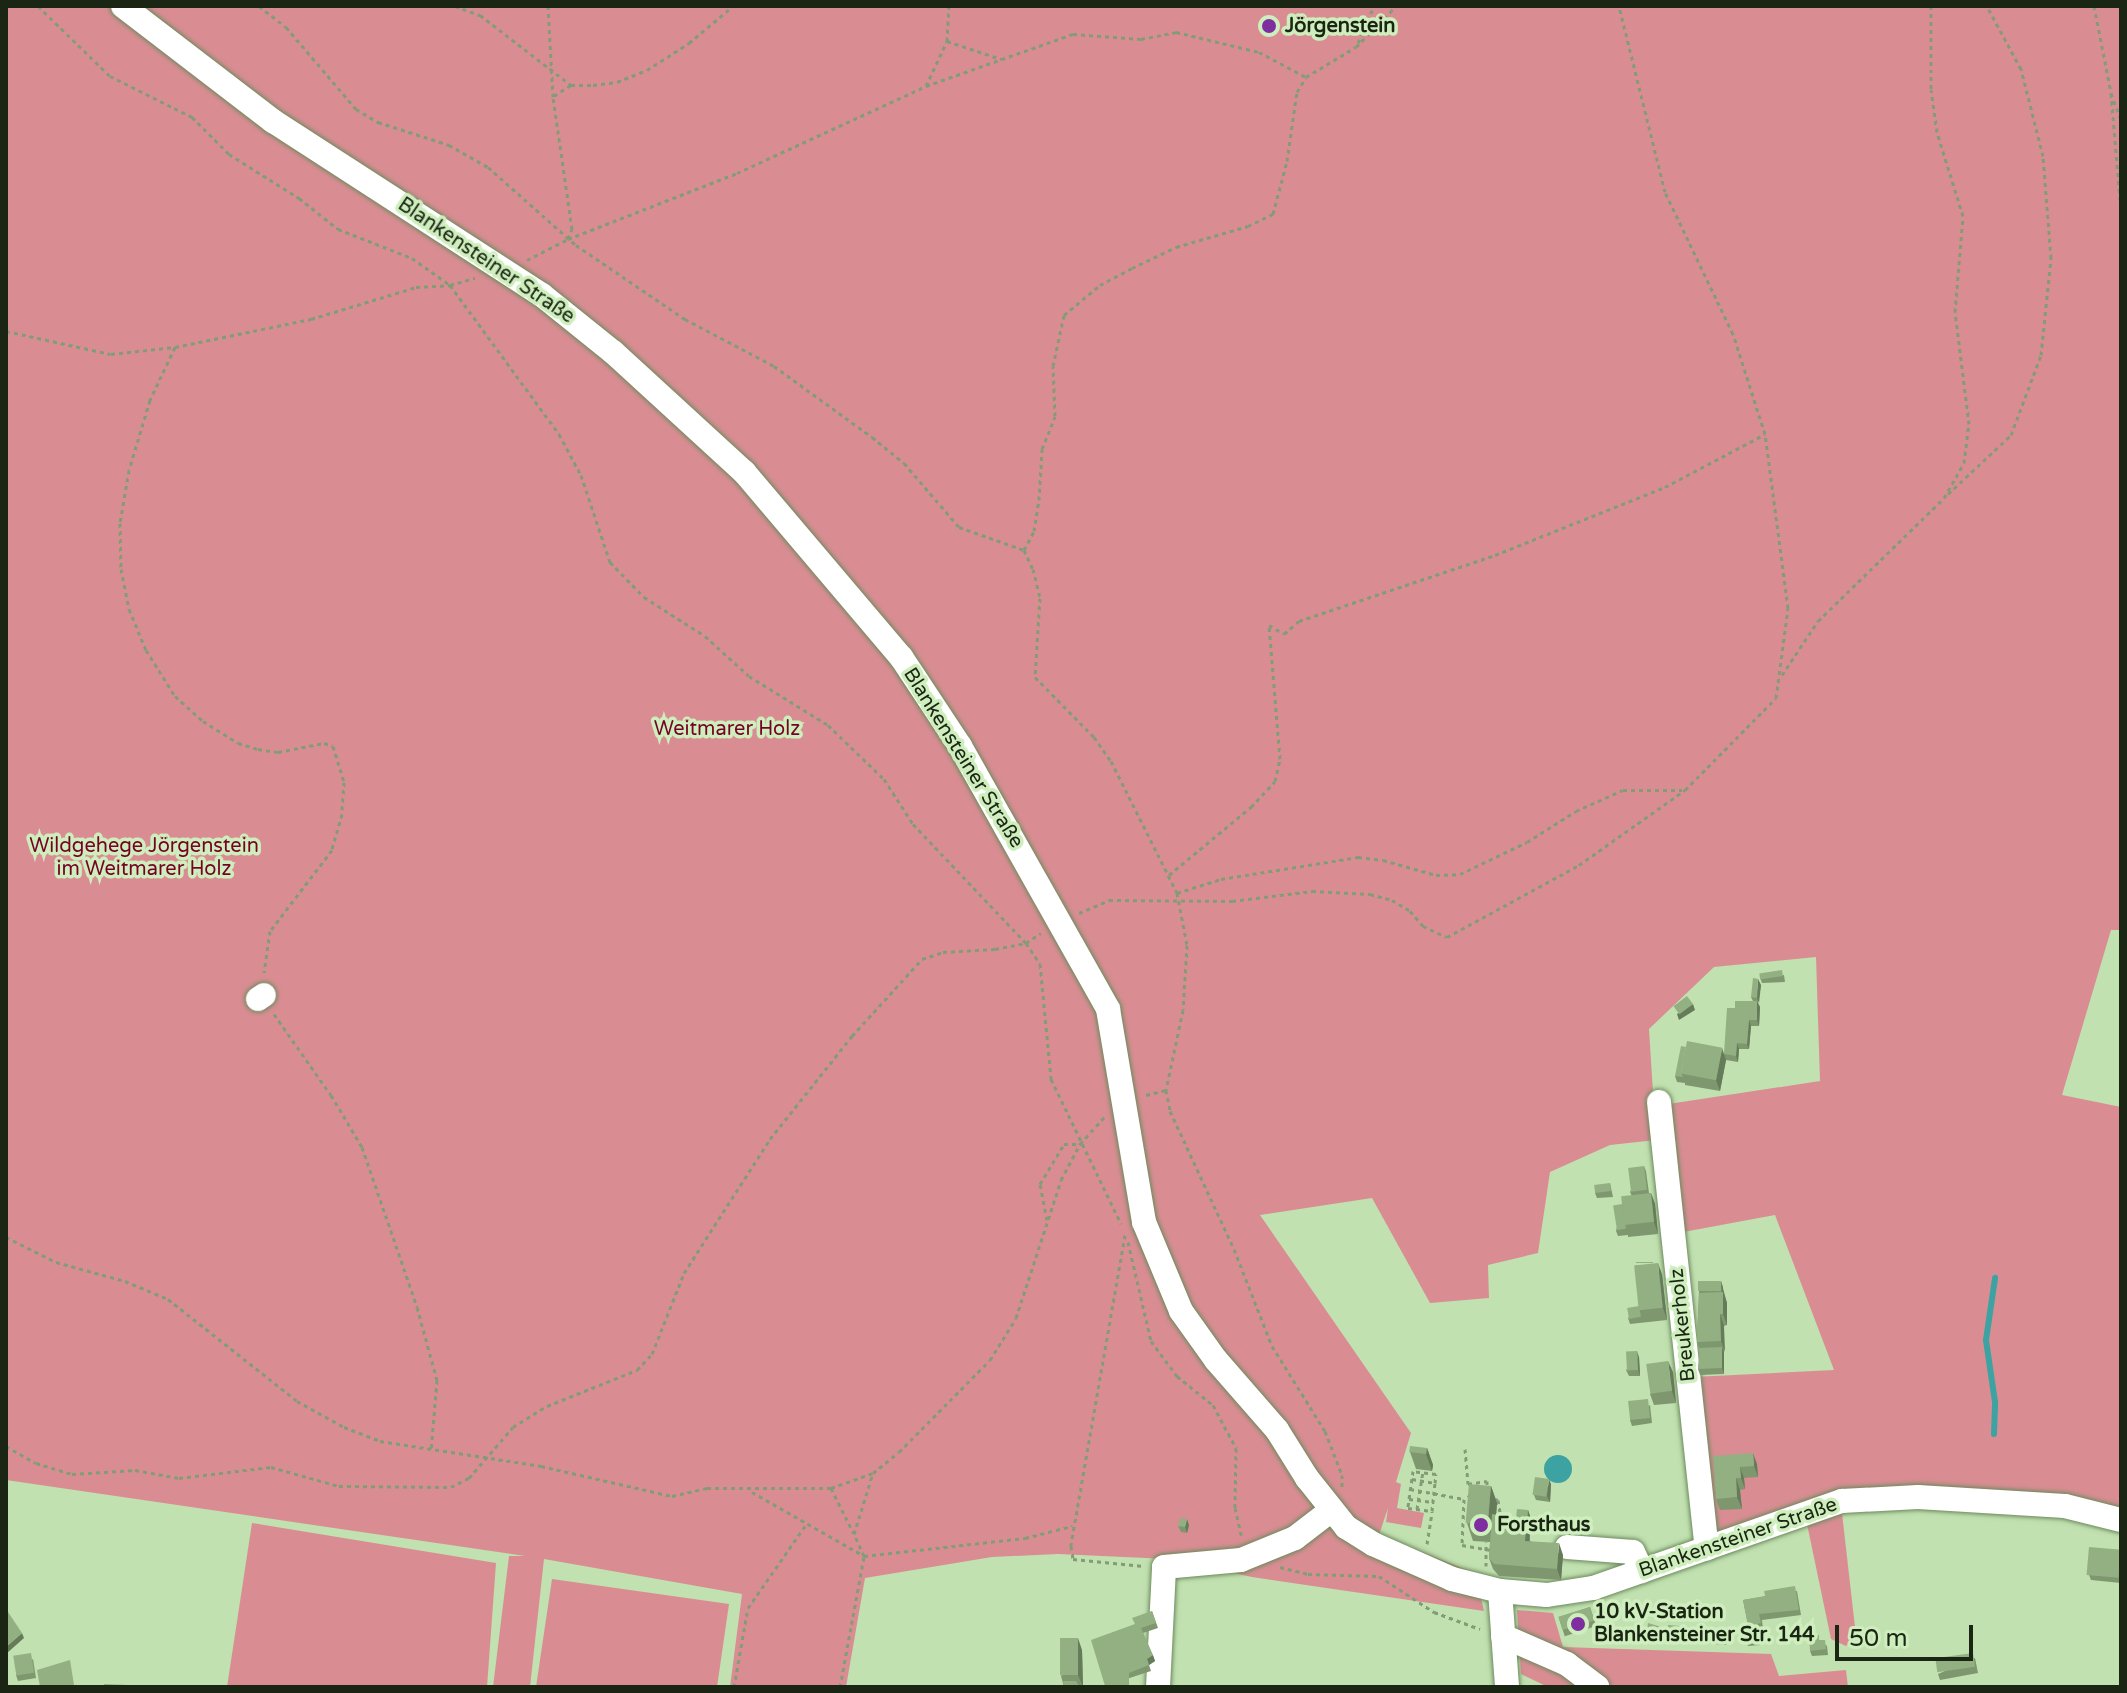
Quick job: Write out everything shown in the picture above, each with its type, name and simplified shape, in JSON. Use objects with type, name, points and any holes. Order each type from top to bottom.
[{"type":"street","name":"Blankensteiner Straße","points":[[123,6],[273,121],[505,270],[576,321],[669,401],[744,472],[925,690],[1061,921],[1108,1009],[1144,1222],[1170,1288],[1193,1329],[1277,1430],[1330,1511],[1373,1544],[1452,1579],[1500,1591],[1571,1594],[1842,1501],[1876,1498],[2065,1506],[2121,1520]]},
{"type":"street","name":"Breukerholz","points":[[1659,1102],[1707,1548]]},
{"type":"street","points":[[1158,1687],[1164,1567],[1241,1560],[1295,1538],[1330,1511]]},
{"type":"street","points":[[1567,1547],[1633,1552],[1642,1571]]},
{"type":"street","points":[[1500,1591],[1507,1687]]},
{"type":"street","points":[[1503,1636],[1567,1664],[1597,1687]]},
{"type":"path","points":[[38,6],[110,76],[192,117],[229,154],[299,198],[338,229],[412,258],[450,285],[559,434],[581,475],[610,562],[644,597],[705,636],[749,676],[828,725],[884,779],[913,824],[1026,943],[1040,964],[1051,1079],[1125,1232],[1151,1341],[1177,1376],[1213,1405],[1236,1448],[1235,1508],[1243,1543],[1241,1560]]},
{"type":"path","points":[[455,6],[480,15],[571,85]]},
{"type":"path","points":[[548,6],[553,97],[571,219],[568,239]]},
{"type":"path","points":[[553,97],[571,85],[617,82],[647,70],[689,43],[733,6]]},
{"type":"path","points":[[926,86],[947,41],[949,6]]},
{"type":"path","points":[[1356,47],[1374,6]]},
{"type":"path","points":[[1024,550],[1034,531],[1042,449],[1055,416],[1053,366],[1064,315],[1100,285],[1132,268],[1176,247],[1248,226],[1273,214],[1287,161],[1297,92],[1306,77],[1356,47],[1396,6]]},
{"type":"path","points":[[6,1446],[36,1463],[72,1474],[135,1470],[179,1478],[271,1467],[339,1486],[451,1487],[469,1478],[513,1427],[578,1391],[637,1370],[652,1354],[684,1273],[770,1139],[852,1036],[922,959],[943,952],[995,949],[1026,943],[1061,921],[1109,900],[1232,901],[1312,891],[1370,894],[1392,900],[1410,911],[1423,926],[1447,937],[1579,865],[1685,790],[1776,698],[1788,608],[1765,434],[1733,334],[1665,192],[1619,6]]},
{"type":"path","points":[[1931,6],[1931,89],[1937,132],[1963,216],[1955,312],[1969,424],[1964,463],[1944,498]]},
{"type":"path","points":[[1780,679],[1818,621],[2011,435],[2041,355],[2051,258],[2039,142],[2021,69],[1987,6]]},
{"type":"path","points":[[2094,6],[2111,93],[2121,213]]},
{"type":"path","points":[[6,331],[111,354],[175,347],[311,319],[416,287],[450,285],[505,270],[568,239],[737,173],[926,86],[1073,34],[1141,39],[1176,32],[1259,52],[1306,77]]},
{"type":"path","points":[[947,41],[1001,59]]},
{"type":"path","points":[[2111,93],[2121,120]]},
{"type":"path","points":[[175,347],[146,414],[129,470],[120,523],[121,569],[129,609],[146,650],[175,696],[203,721],[238,743],[258,749],[278,752],[324,743],[333,746],[344,782],[342,814],[332,850],[270,931],[264,957],[261,997],[362,1147],[417,1307],[437,1380],[431,1452]]},
{"type":"path","points":[[1168,876],[1251,807],[1275,781],[1280,759],[1269,625],[1284,634],[1299,621],[1495,555],[1585,516],[1665,487],[1765,434]]},
{"type":"path","points":[[1177,893],[1221,879],[1358,857],[1383,860],[1436,875],[1460,874],[1527,842],[1576,811],[1623,790],[1685,790]]},
{"type":"path","points":[[6,1237],[56,1262],[125,1281],[168,1299],[309,1408],[380,1441],[431,1452],[488,1458],[672,1496],[707,1488],[831,1488],[873,1473],[909,1442],[990,1360],[1016,1318],[1061,1180],[1080,1144],[1095,1124],[1126,1102],[1166,1090]]},
{"type":"path","points":[[1048,1223],[1040,1184],[1064,1144],[1080,1144]]},
{"type":"path","points":[[1125,1232],[1072,1526],[1073,1559],[1164,1567]]},
{"type":"path","points":[[1465,1449],[1468,1484],[1487,1481],[1487,1497],[1498,1500],[1500,1513],[1507,1518],[1516,1518]]},
{"type":"path","points":[[1426,1551],[1432,1511],[1436,1474],[1413,1471],[1408,1508],[1432,1511]]},
{"type":"path","points":[[1417,1509],[1423,1472]]},
{"type":"path","points":[[854,1534],[873,1473]]},
{"type":"path","points":[[1412,1479],[1435,1483]]},
{"type":"path","points":[[831,1488],[864,1556],[840,1687]]},
{"type":"path","points":[[1410,1489],[1464,1499],[1474,1495]]},
{"type":"path","points":[[749,1490],[806,1526],[864,1556],[1025,1538],[1072,1526]]},
{"type":"path","points":[[1409,1499],[1433,1502]]},
{"type":"path","points":[[1464,1499],[1462,1545],[1494,1550]]},
{"type":"path","points":[[1507,1518],[1507,1526]]},
{"type":"path","points":[[734,1687],[748,1608],[806,1526]]},
{"type":"path","points":[[1486,1542],[1486,1549]]},
{"type":"path","points":[[1279,1567],[1308,1574],[1379,1576],[1434,1612],[1503,1636]]},
{"type":"green space","name":"Weitmarer Holz","points":[[6,6],[2121,6],[2121,930],[2111,930],[2062,1095],[2121,1107],[2121,1512],[1914,1486],[1714,1537],[1693,1377],[1834,1370],[1775,1215],[1678,1233],[1662,1105],[1820,1081],[1816,957],[1714,967],[1649,1029],[1656,1140],[1610,1145],[1550,1172],[1538,1253],[1488,1265],[1489,1298],[1430,1303],[1372,1198],[1260,1215],[1411,1433],[1396,1482],[1401,1484],[1397,1508],[1424,1513],[1421,1528],[1386,1522],[1388,1508],[1379,1535],[1475,1573],[1484,1611],[1252,1577],[1168,1559],[1058,1554],[992,1557],[865,1578],[846,1687],[730,1687],[742,1594],[544,1559],[530,1687],[493,1687],[509,1556],[525,1556],[6,1480]]},
{"type":"green space","points":[[1842,1513],[1856,1636],[1846,1646],[1831,1639],[1807,1524]]},
{"type":"green space","points":[[252,1523],[496,1563],[487,1687],[227,1687]]},
{"type":"green space","points":[[552,1579],[729,1604],[717,1687],[536,1687]]},
{"type":"green space","points":[[1517,1610],[1553,1613],[1563,1647],[1771,1654],[1779,1676],[1846,1670],[1848,1687],[1548,1687],[1521,1674]]},
{"type":"water","points":[[1558,1455],[1568,1459],[1572,1469],[1568,1479],[1558,1483],[1548,1479],[1544,1469],[1548,1459]]},
{"type":"building","points":[[1782,970],[1783,976],[1760,980],[1759,974]]},
{"type":"building","points":[[1753,978],[1758,979],[1757,998],[1751,997]]},
{"type":"building","points":[[1687,996],[1693,1004],[1679,1014],[1673,1006]]},
{"type":"building","points":[[1735,1001],[1757,1001],[1757,1020],[1749,1020],[1747,1044],[1737,1043],[1736,1056],[1724,1054],[1727,1008],[1735,1008]]},
{"type":"building","points":[[1687,1041],[1722,1048],[1716,1080],[1681,1073]]},
{"type":"building","points":[[1681,1046],[1686,1047],[1683,1077],[1675,1076]]},
{"type":"building","points":[[1644,1166],[1647,1190],[1631,1192],[1628,1168]]},
{"type":"building","points":[[1610,1183],[1611,1191],[1595,1193],[1594,1185]]},
{"type":"building","points":[[1651,1193],[1654,1222],[1624,1225],[1621,1196]]},
{"type":"building","points":[[1622,1204],[1626,1229],[1617,1230],[1613,1205]]},
{"type":"building","points":[[1658,1263],[1663,1308],[1639,1310],[1634,1266]]},
{"type":"building","points":[[1698,1281],[1721,1281],[1721,1291],[1698,1291]]},
{"type":"building","points":[[1723,1292],[1721,1341],[1697,1342],[1699,1293]]},
{"type":"building","points":[[1639,1306],[1641,1317],[1629,1319],[1627,1308]]},
{"type":"building","points":[[1722,1347],[1722,1368],[1698,1369],[1700,1348]]},
{"type":"building","points":[[1637,1351],[1638,1370],[1627,1371],[1626,1352]]},
{"type":"building","points":[[1668,1361],[1672,1391],[1650,1394],[1646,1364]]},
{"type":"building","points":[[1648,1399],[1650,1418],[1630,1420],[1628,1401]]},
{"type":"building","points":[[1410,1446],[1427,1448],[1426,1454],[1409,1452]]},
{"type":"building","points":[[1753,1453],[1754,1466],[1740,1467],[1741,1478],[1736,1478],[1737,1497],[1716,1499],[1713,1456]]},
{"type":"building","points":[[1535,1477],[1549,1479],[1546,1497],[1532,1495]]},
{"type":"building","points":[[1469,1484],[1491,1486],[1488,1525],[1466,1523]]},
{"type":"building","points":[[1517,1509],[1528,1510],[1527,1522],[1516,1518]]},
{"type":"building","points":[[1492,1514],[1526,1520],[1525,1541],[1559,1543],[1557,1569],[1494,1564],[1489,1558]]},
{"type":"building","points":[[1180,1518],[1187,1519],[1185,1527],[1178,1526]]},
{"type":"building","points":[[2089,1547],[2121,1550],[2118,1578],[2087,1575]]},
{"type":"building","points":[[1795,1586],[1799,1610],[1759,1614],[1761,1623],[1748,1626],[1743,1600],[1765,1596],[1764,1591]]},
{"type":"building","points":[[1590,1607],[1594,1620],[1563,1630],[1558,1617]]},
{"type":"building","points":[[6,1609],[22,1633],[6,1647]]},
{"type":"building","points":[[1152,1611],[1156,1623],[1141,1628],[1153,1655],[1147,1659],[1149,1665],[1129,1673],[1129,1687],[1103,1687],[1091,1640],[1135,1624],[1132,1618]]},
{"type":"building","points":[[1648,1623],[1665,1628],[1664,1633],[1647,1631]]},
{"type":"building","points":[[1668,1625],[1725,1630],[1724,1639],[1667,1634]]},
{"type":"building","points":[[1756,1628],[1757,1639],[1746,1641],[1744,1629]]},
{"type":"building","points":[[1819,1635],[1819,1640],[1825,1640],[1826,1649],[1810,1651],[1809,1636]]},
{"type":"building","points":[[1060,1638],[1078,1638],[1078,1675],[1060,1675]]},
{"type":"building","points":[[31,1653],[34,1673],[16,1676],[13,1656]]},
{"type":"building","points":[[1973,1653],[1975,1667],[1937,1672],[1935,1658]]},
{"type":"building","points":[[70,1660],[74,1685],[40,1687],[37,1670]]},
{"type":"building","points":[[1063,1681],[1076,1681],[1079,1686],[1087,1687],[1064,1687]]},
{"type":"building","points":[[104,1684],[129,1685],[129,1687],[104,1687]]},
{"type":"waterway","points":[[1994,1434],[1995,1402],[1986,1340],[1995,1278]]},
{"type":"place","name":"Jörgenstein","points":[[1269,26]]},
{"type":"place","name":"Forsthaus","points":[[1481,1525]]},
{"type":"place","name":"10 kV-Station Blankensteiner Str. 144","points":[[1578,1624]]},
{"type":"park label","name":"Wildgehege Jörgenstein im Weitmarer Holz","points":[[144,858]]}]
